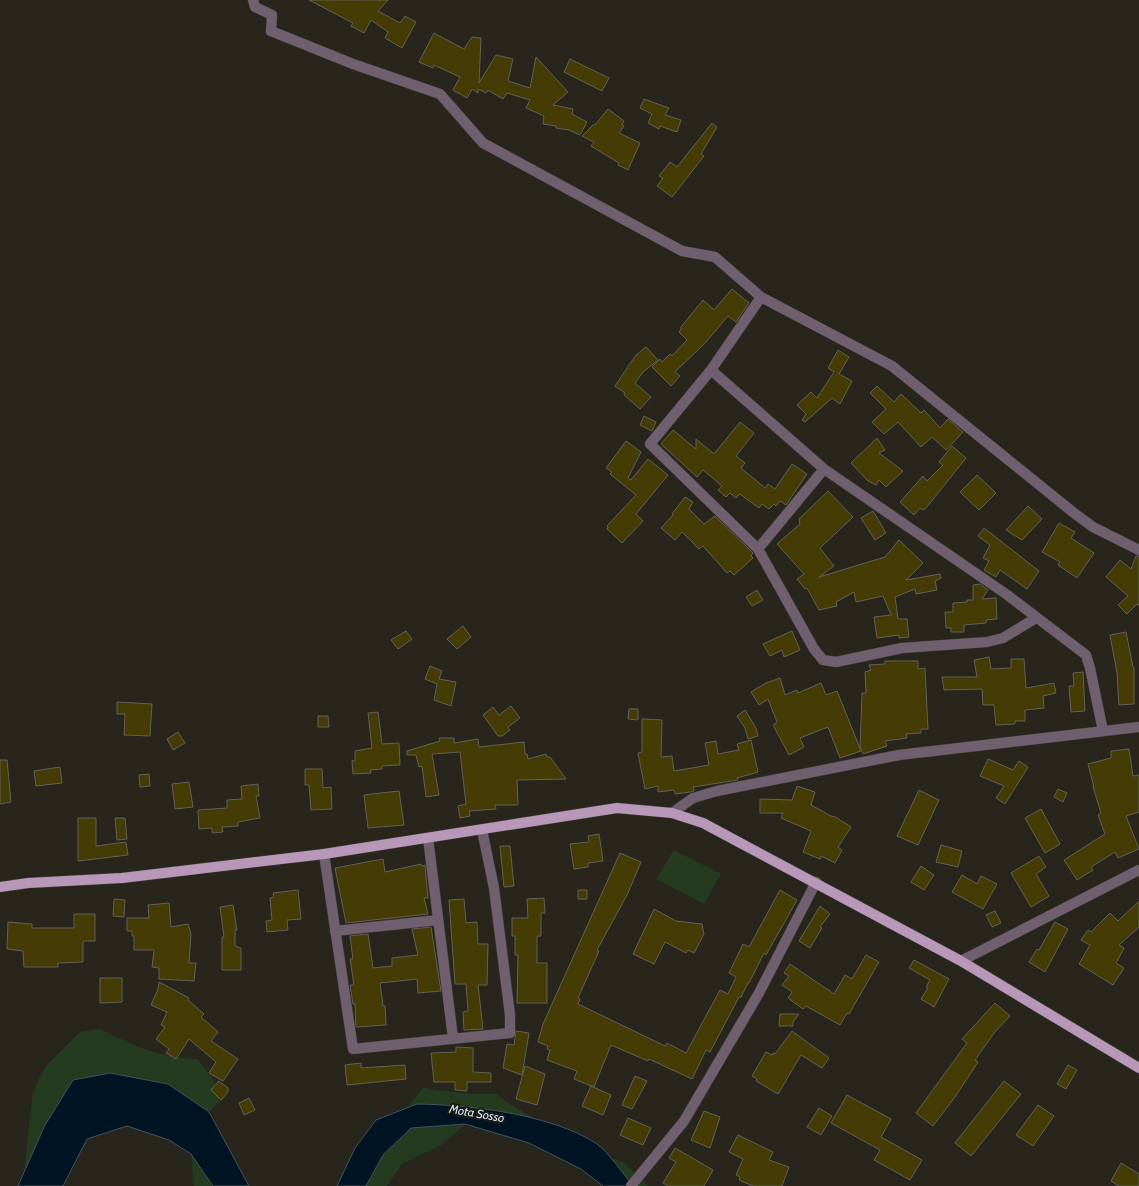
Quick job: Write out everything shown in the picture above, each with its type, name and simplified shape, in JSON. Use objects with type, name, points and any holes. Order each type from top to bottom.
[{"type":"main road","points":[[0,887],[28,883],[122,878],[324,854],[617,808],[672,813],[703,823],[816,882],[961,961],[1139,1068]]},
{"type":"street","points":[[253,0],[255,7],[272,14],[271,31],[353,64],[440,94],[483,143],[682,251],[715,257],[761,297],[892,366],[1074,513],[1093,527],[1139,550]]},
{"type":"street","points":[[761,297],[711,370],[650,444],[758,549],[814,649],[823,660],[836,662],[902,648],[987,642],[1002,638],[1036,618]]},
{"type":"street","points":[[711,370],[824,468],[1006,594],[1086,655],[1103,731]]},
{"type":"street","points":[[758,549],[824,468]]},
{"type":"street","points":[[672,813],[693,798],[717,791],[899,755],[1139,727]]},
{"type":"street","points":[[324,854],[353,1049],[510,1033],[510,1015],[494,888],[482,830]]},
{"type":"street","points":[[428,838],[453,1038]]},
{"type":"street","points":[[961,961],[1139,870]]},
{"type":"street","points":[[632,1186],[684,1121],[759,993],[816,882]]},
{"type":"street","points":[[335,931],[438,920]]},
{"type":"green space","points":[[674,850],[721,874],[704,904],[656,879]]},
{"type":"green space","points":[[100,1029],[147,1050],[170,1056],[198,1059],[225,1097],[209,1112],[168,1084],[110,1073],[73,1080],[45,1125],[24,1173],[33,1091],[45,1067],[80,1032]]},
{"type":"green space","points":[[423,1088],[472,1094],[496,1094],[536,1119],[484,1109],[417,1104],[406,1108]]},
{"type":"green space","points":[[466,1124],[441,1145],[402,1164],[387,1186],[366,1186],[383,1155],[411,1128]]},
{"type":"green space","points":[[191,1154],[213,1186],[194,1186]]},
{"type":"green space","points":[[610,1158],[622,1161],[648,1186],[633,1186]]},
{"type":"water","points":[[110,1073],[168,1084],[209,1112],[249,1186],[213,1186],[191,1154],[169,1140],[127,1126],[87,1139],[63,1186],[18,1186],[45,1125],[73,1080]]},
{"type":"water","name":"Mota Sosso","points":[[417,1104],[486,1109],[534,1118],[557,1125],[597,1144],[611,1158],[633,1186],[603,1186],[581,1169],[529,1143],[465,1124],[411,1128],[383,1155],[366,1186],[337,1186],[355,1148],[376,1120]]},
{"type":"building","points":[[309,0],[388,0],[378,11],[400,23],[405,16],[416,22],[402,48],[385,38],[388,32],[371,20],[364,33],[351,26],[353,23]]},
{"type":"building","points":[[434,33],[464,49],[472,37],[481,38],[479,83],[496,55],[513,59],[508,81],[530,88],[536,57],[568,92],[553,105],[573,109],[572,114],[587,122],[580,135],[569,130],[556,128],[556,126],[543,124],[544,116],[526,108],[530,100],[507,93],[503,99],[488,90],[486,93],[478,89],[478,93],[472,89],[467,98],[453,90],[460,77],[434,65],[433,68],[419,62]]},
{"type":"building","points":[[570,59],[609,78],[602,91],[564,72]]},
{"type":"building","points":[[644,99],[669,108],[665,115],[681,120],[677,132],[660,126],[659,129],[648,123],[652,114],[640,108]]},
{"type":"building","points":[[608,109],[624,121],[622,125],[624,126],[619,133],[640,143],[628,170],[618,165],[619,163],[591,146],[594,142],[582,136],[593,125],[595,125]]},
{"type":"building","points":[[712,123],[717,127],[701,154],[704,156],[672,197],[657,186],[663,178],[659,176],[670,162],[677,167]]},
{"type":"building","points":[[732,289],[749,303],[736,322],[728,316],[706,342],[675,372],[680,376],[671,386],[652,367],[660,359],[662,362],[670,354],[672,356],[687,340],[679,332],[681,327],[703,300],[714,310]]},
{"type":"building","points":[[646,347],[658,360],[643,372],[635,383],[651,397],[640,409],[624,395],[625,393],[615,386],[636,355]]},
{"type":"building","points":[[838,350],[849,357],[839,374],[852,381],[840,404],[832,398],[805,422],[802,420],[806,414],[797,405],[811,392],[817,398],[834,372],[828,368]]},
{"type":"building","points":[[877,386],[894,402],[901,394],[921,413],[924,410],[940,428],[948,419],[963,432],[946,450],[932,437],[921,447],[898,422],[884,434],[872,422],[886,409],[870,393]]},
{"type":"building","points":[[644,416],[656,422],[652,431],[640,425]]},
{"type":"building","points":[[740,422],[754,433],[736,456],[745,463],[741,468],[765,488],[768,484],[775,489],[792,464],[807,474],[786,505],[780,501],[776,506],[774,504],[769,509],[762,504],[759,508],[740,494],[736,498],[730,493],[726,497],[718,490],[722,486],[703,470],[697,477],[661,444],[673,430],[696,449],[696,439],[714,454]]},
{"type":"building","points":[[877,438],[885,450],[879,453],[903,471],[886,487],[879,480],[876,485],[868,481],[851,463]]},
{"type":"building","points":[[626,441],[641,452],[628,478],[631,480],[648,459],[668,475],[636,514],[643,521],[622,543],[607,529],[607,526],[636,495],[610,474],[612,472],[606,468]]},
{"type":"building","points":[[952,446],[966,458],[926,508],[923,510],[920,508],[914,515],[900,502],[923,476],[927,481],[943,465],[939,462]]},
{"type":"building","points":[[977,475],[996,493],[979,510],[960,492]]},
{"type":"building","points":[[828,491],[853,517],[820,548],[834,566],[819,577],[885,557],[899,540],[923,563],[906,580],[940,574],[941,578],[935,581],[937,590],[916,594],[915,589],[895,597],[898,619],[907,619],[909,637],[899,638],[899,635],[877,638],[874,617],[891,615],[883,596],[856,602],[854,592],[836,602],[837,606],[819,610],[807,588],[805,589],[797,579],[804,574],[777,544],[800,524],[799,519]]},
{"type":"building","points":[[685,497],[693,502],[689,509],[704,524],[715,516],[753,553],[751,556],[753,558],[734,575],[730,571],[727,573],[703,546],[699,549],[682,532],[675,540],[661,528],[673,515],[672,514]]},
{"type":"building","points":[[1028,506],[1042,519],[1022,540],[1006,530]]},
{"type":"building","points":[[873,511],[886,533],[875,540],[861,518]]},
{"type":"building","points":[[1059,523],[1075,532],[1071,538],[1094,553],[1077,578],[1058,565],[1060,562],[1042,552]]},
{"type":"building","points":[[984,528],[1039,571],[1027,589],[1000,570],[996,577],[984,570],[989,561],[983,558],[990,545],[978,536]]},
{"type":"building","points":[[1136,556],[1139,556],[1139,606],[1137,604],[1127,614],[1118,605],[1128,596],[1106,577],[1120,560],[1131,569]]},
{"type":"building","points":[[980,584],[988,590],[982,599],[996,598],[997,619],[986,620],[986,623],[964,625],[964,632],[951,632],[951,628],[946,628],[945,612],[953,612],[953,603],[973,600],[973,585]]},
{"type":"building","points":[[757,590],[763,600],[752,606],[746,597]]},
{"type":"building","points":[[463,626],[471,637],[457,649],[447,639]]},
{"type":"building","points":[[406,631],[412,639],[398,649],[391,640]]},
{"type":"building","points":[[792,631],[800,650],[784,657],[782,650],[770,656],[763,644]]},
{"type":"building","points":[[1126,632],[1134,667],[1134,704],[1119,705],[1117,673],[1110,635]]},
{"type":"building","points":[[989,657],[991,669],[1011,668],[1011,659],[1024,659],[1026,688],[1054,683],[1056,693],[1043,696],[1044,708],[1025,710],[1025,721],[1015,721],[1015,724],[996,725],[994,705],[983,705],[982,689],[944,690],[942,677],[977,677],[974,660]]},
{"type":"building","points":[[885,661],[918,661],[918,669],[925,668],[928,729],[921,729],[921,733],[906,734],[907,738],[885,741],[887,746],[863,754],[860,747],[862,693],[866,693],[865,672],[871,670],[869,665],[885,664]]},
{"type":"building","points":[[430,666],[442,671],[439,679],[456,682],[451,706],[434,700],[437,684],[425,679]]},
{"type":"building","points":[[1083,672],[1085,711],[1071,712],[1069,686],[1074,686],[1073,673]]},
{"type":"building","points":[[780,678],[785,695],[797,690],[798,693],[821,683],[826,695],[837,691],[861,751],[840,758],[828,727],[800,738],[804,747],[789,755],[773,725],[777,722],[768,699],[759,705],[751,692],[766,683]]},
{"type":"building","points":[[117,702],[152,704],[150,736],[124,735],[125,714],[117,714]]},
{"type":"building","points":[[511,706],[520,718],[508,727],[510,730],[502,736],[498,736],[483,715],[493,707],[499,715]]},
{"type":"building","points":[[629,709],[638,709],[638,720],[628,719]]},
{"type":"building","points":[[745,710],[756,728],[758,736],[748,739],[745,728],[737,716]]},
{"type":"building","points":[[378,712],[382,744],[399,743],[400,765],[382,766],[382,769],[370,770],[371,773],[353,774],[352,761],[355,760],[355,751],[372,748],[368,713]]},
{"type":"building","points":[[318,716],[328,716],[329,727],[318,727]]},
{"type":"building","points":[[642,719],[662,720],[661,757],[672,756],[674,771],[709,765],[705,743],[716,741],[718,754],[739,750],[737,744],[751,740],[758,772],[737,778],[738,780],[693,787],[694,791],[690,792],[675,794],[674,790],[658,792],[658,786],[645,789],[638,753],[642,752]]},
{"type":"building","points":[[178,732],[185,743],[173,750],[167,739]]},
{"type":"building","points":[[439,738],[454,738],[454,743],[478,739],[479,747],[524,742],[525,754],[527,754],[528,759],[546,754],[547,757],[550,757],[566,779],[517,780],[518,805],[495,805],[496,809],[469,811],[470,816],[460,818],[458,806],[466,804],[460,752],[432,754],[439,795],[426,797],[422,766],[419,767],[416,755],[407,755],[407,751],[440,741]]},
{"type":"building","points":[[1129,749],[1133,776],[1139,775],[1139,812],[1126,816],[1139,849],[1118,858],[1115,852],[1091,867],[1093,870],[1077,880],[1064,860],[1105,834],[1098,815],[1101,813],[1088,764],[1111,758],[1111,751]]},
{"type":"building","points":[[988,759],[1013,770],[1019,761],[1028,767],[1005,804],[996,798],[1004,786],[980,776]]},
{"type":"building","points":[[0,760],[7,760],[11,802],[0,804]]},
{"type":"building","points":[[60,767],[62,783],[36,786],[34,771]]},
{"type":"building","points":[[305,769],[322,769],[323,788],[331,787],[332,809],[311,810],[309,785],[305,785]]},
{"type":"building","points":[[149,774],[150,786],[140,787],[139,775]]},
{"type":"building","points":[[189,782],[193,807],[175,809],[172,784]]},
{"type":"building","points":[[258,784],[259,796],[256,796],[260,818],[238,822],[238,826],[222,827],[223,832],[212,833],[212,828],[199,829],[198,810],[227,808],[227,800],[242,799],[241,786]]},
{"type":"building","points":[[797,786],[815,792],[811,805],[833,817],[834,816],[851,827],[838,847],[842,850],[835,863],[821,856],[820,859],[803,852],[811,831],[781,818],[783,813],[760,813],[760,799],[792,800]]},
{"type":"building","points":[[1058,789],[1067,793],[1063,802],[1054,797]]},
{"type":"building","points":[[919,790],[939,800],[918,845],[897,836]]},
{"type":"building","points":[[399,791],[404,825],[368,828],[364,795]]},
{"type":"building","points":[[1041,809],[1060,844],[1045,853],[1025,818]]},
{"type":"building","points":[[78,818],[96,818],[96,846],[126,842],[128,855],[78,861]]},
{"type":"building","points":[[115,818],[125,818],[127,839],[117,840]]},
{"type":"building","points":[[599,834],[603,861],[588,863],[588,867],[574,869],[570,844],[589,842],[588,836]]},
{"type":"building","points":[[941,845],[962,851],[958,867],[936,862]]},
{"type":"building","points":[[500,846],[510,846],[514,886],[504,887]]},
{"type":"building","points":[[620,853],[641,862],[628,893],[597,950],[599,951],[578,998],[580,999],[578,1004],[665,1046],[667,1043],[686,1053],[720,990],[728,994],[736,977],[729,973],[743,944],[749,947],[780,890],[797,900],[766,955],[764,953],[710,1052],[706,1050],[692,1079],[649,1059],[648,1061],[611,1045],[594,1087],[574,1079],[577,1071],[547,1060],[550,1050],[547,1049],[548,1046],[538,1042],[543,1024]]},
{"type":"building","points":[[1039,856],[1046,867],[1036,874],[1049,896],[1031,907],[1011,873]]},
{"type":"building","points":[[383,859],[385,872],[421,864],[422,866],[425,865],[428,898],[424,898],[428,914],[346,923],[335,868]]},
{"type":"building","points":[[921,866],[934,875],[924,890],[911,882]]},
{"type":"building","points":[[962,875],[977,884],[981,876],[997,884],[983,909],[952,892]]},
{"type":"building","points":[[298,890],[301,919],[287,920],[288,930],[267,932],[266,921],[272,920],[270,898],[274,897],[273,893]]},
{"type":"building","points":[[578,890],[587,890],[587,899],[578,899]]},
{"type":"building","points":[[544,898],[545,913],[541,913],[541,936],[537,936],[537,963],[547,963],[547,1003],[517,1003],[518,955],[515,955],[515,936],[512,936],[512,918],[528,918],[527,899]]},
{"type":"building","points":[[114,899],[125,900],[124,917],[113,916]]},
{"type":"building","points":[[464,899],[466,923],[477,922],[478,944],[488,944],[487,985],[478,985],[483,1029],[464,1030],[463,1012],[468,1011],[466,984],[455,984],[449,900]]},
{"type":"building","points":[[1139,901],[1139,927],[1119,945],[1124,948],[1116,963],[1124,968],[1113,985],[1079,964],[1090,945],[1081,940],[1088,930],[1091,932],[1110,913],[1118,921]]},
{"type":"building","points":[[169,903],[171,927],[188,924],[191,934],[189,963],[196,963],[194,981],[159,979],[159,968],[152,967],[154,950],[134,950],[134,936],[132,936],[132,931],[127,931],[127,918],[149,918],[148,905]]},
{"type":"building","points":[[233,905],[237,930],[235,930],[235,946],[241,948],[241,970],[222,970],[222,937],[224,937],[220,907]]},
{"type":"building","points":[[820,906],[830,914],[820,927],[822,928],[810,948],[799,941]]},
{"type":"building","points":[[654,909],[676,921],[702,924],[704,934],[694,953],[688,950],[686,953],[665,942],[654,964],[633,954]]},
{"type":"building","points":[[995,911],[1001,923],[992,927],[986,915]]},
{"type":"building","points":[[74,914],[95,914],[95,941],[83,941],[83,962],[58,963],[58,967],[24,967],[23,951],[7,949],[8,922],[32,924],[32,928],[74,928]]},
{"type":"building","points":[[1055,922],[1068,929],[1045,972],[1029,962],[1037,949],[1039,950]]},
{"type":"building","points":[[431,927],[441,991],[418,993],[417,979],[380,983],[383,1006],[385,1006],[386,1025],[356,1027],[355,1004],[353,1004],[350,985],[354,985],[350,959],[353,959],[350,936],[368,934],[373,968],[392,966],[392,958],[418,955],[412,929]]},
{"type":"building","points":[[866,955],[879,962],[849,1014],[847,1013],[840,1025],[806,1006],[803,1009],[788,998],[792,992],[782,985],[789,976],[784,973],[790,964],[834,994],[845,975],[852,979]]},
{"type":"building","points":[[914,960],[949,979],[934,1007],[921,999],[928,988],[926,987],[930,980],[909,968]]},
{"type":"building","points":[[100,978],[122,978],[122,1002],[100,1003]]},
{"type":"building","points":[[159,982],[189,998],[188,1000],[204,1014],[201,1017],[218,1032],[211,1041],[238,1059],[223,1081],[209,1073],[216,1062],[189,1039],[176,1059],[166,1053],[169,1049],[156,1039],[165,1027],[161,1025],[167,1012],[151,1005],[158,989]]},
{"type":"building","points":[[995,1003],[1010,1016],[994,1033],[975,1060],[978,1062],[955,1097],[933,1126],[916,1113],[967,1043],[962,1039]]},
{"type":"building","points":[[780,1014],[799,1014],[793,1022],[793,1026],[779,1026]]},
{"type":"building","points":[[516,1031],[529,1033],[522,1075],[503,1068],[507,1044],[514,1045]]},
{"type":"building","points":[[792,1031],[829,1058],[822,1068],[801,1055],[778,1094],[756,1081],[757,1079],[752,1076],[766,1052],[772,1055],[773,1053],[775,1054]]},
{"type":"building","points":[[456,1047],[473,1048],[473,1072],[491,1073],[491,1082],[467,1082],[467,1091],[455,1090],[455,1082],[434,1082],[431,1053],[456,1052]]},
{"type":"building","points":[[361,1063],[361,1068],[405,1065],[406,1079],[347,1085],[345,1065]]},
{"type":"building","points":[[1068,1065],[1077,1070],[1066,1089],[1057,1084]]},
{"type":"building","points":[[525,1066],[545,1074],[537,1105],[516,1099]]},
{"type":"building","points":[[635,1076],[647,1081],[632,1109],[622,1105]]},
{"type":"building","points":[[219,1081],[228,1088],[228,1092],[221,1100],[211,1090]]},
{"type":"building","points":[[1004,1081],[1021,1094],[971,1156],[955,1143]]},
{"type":"building","points":[[591,1086],[611,1095],[603,1115],[582,1106]]},
{"type":"building","points":[[847,1095],[891,1119],[881,1137],[922,1160],[910,1180],[874,1160],[880,1150],[831,1123]]},
{"type":"building","points":[[249,1098],[255,1110],[244,1115],[239,1103]]},
{"type":"building","points":[[1038,1105],[1054,1116],[1033,1146],[1016,1135]]},
{"type":"building","points":[[819,1108],[832,1116],[821,1135],[807,1127]]},
{"type":"building","points":[[704,1111],[720,1117],[710,1148],[691,1140]]},
{"type":"building","points":[[628,1118],[651,1128],[643,1145],[620,1135]]},
{"type":"building","points":[[738,1135],[773,1152],[769,1160],[789,1167],[782,1186],[753,1186],[739,1180],[740,1177],[736,1175],[743,1159],[729,1152]]},
{"type":"building","points":[[675,1148],[713,1170],[704,1186],[668,1186],[663,1183],[676,1162],[669,1158]]},
{"type":"building","points":[[1121,1163],[1139,1174],[1139,1186],[1119,1186],[1111,1181]]}]
